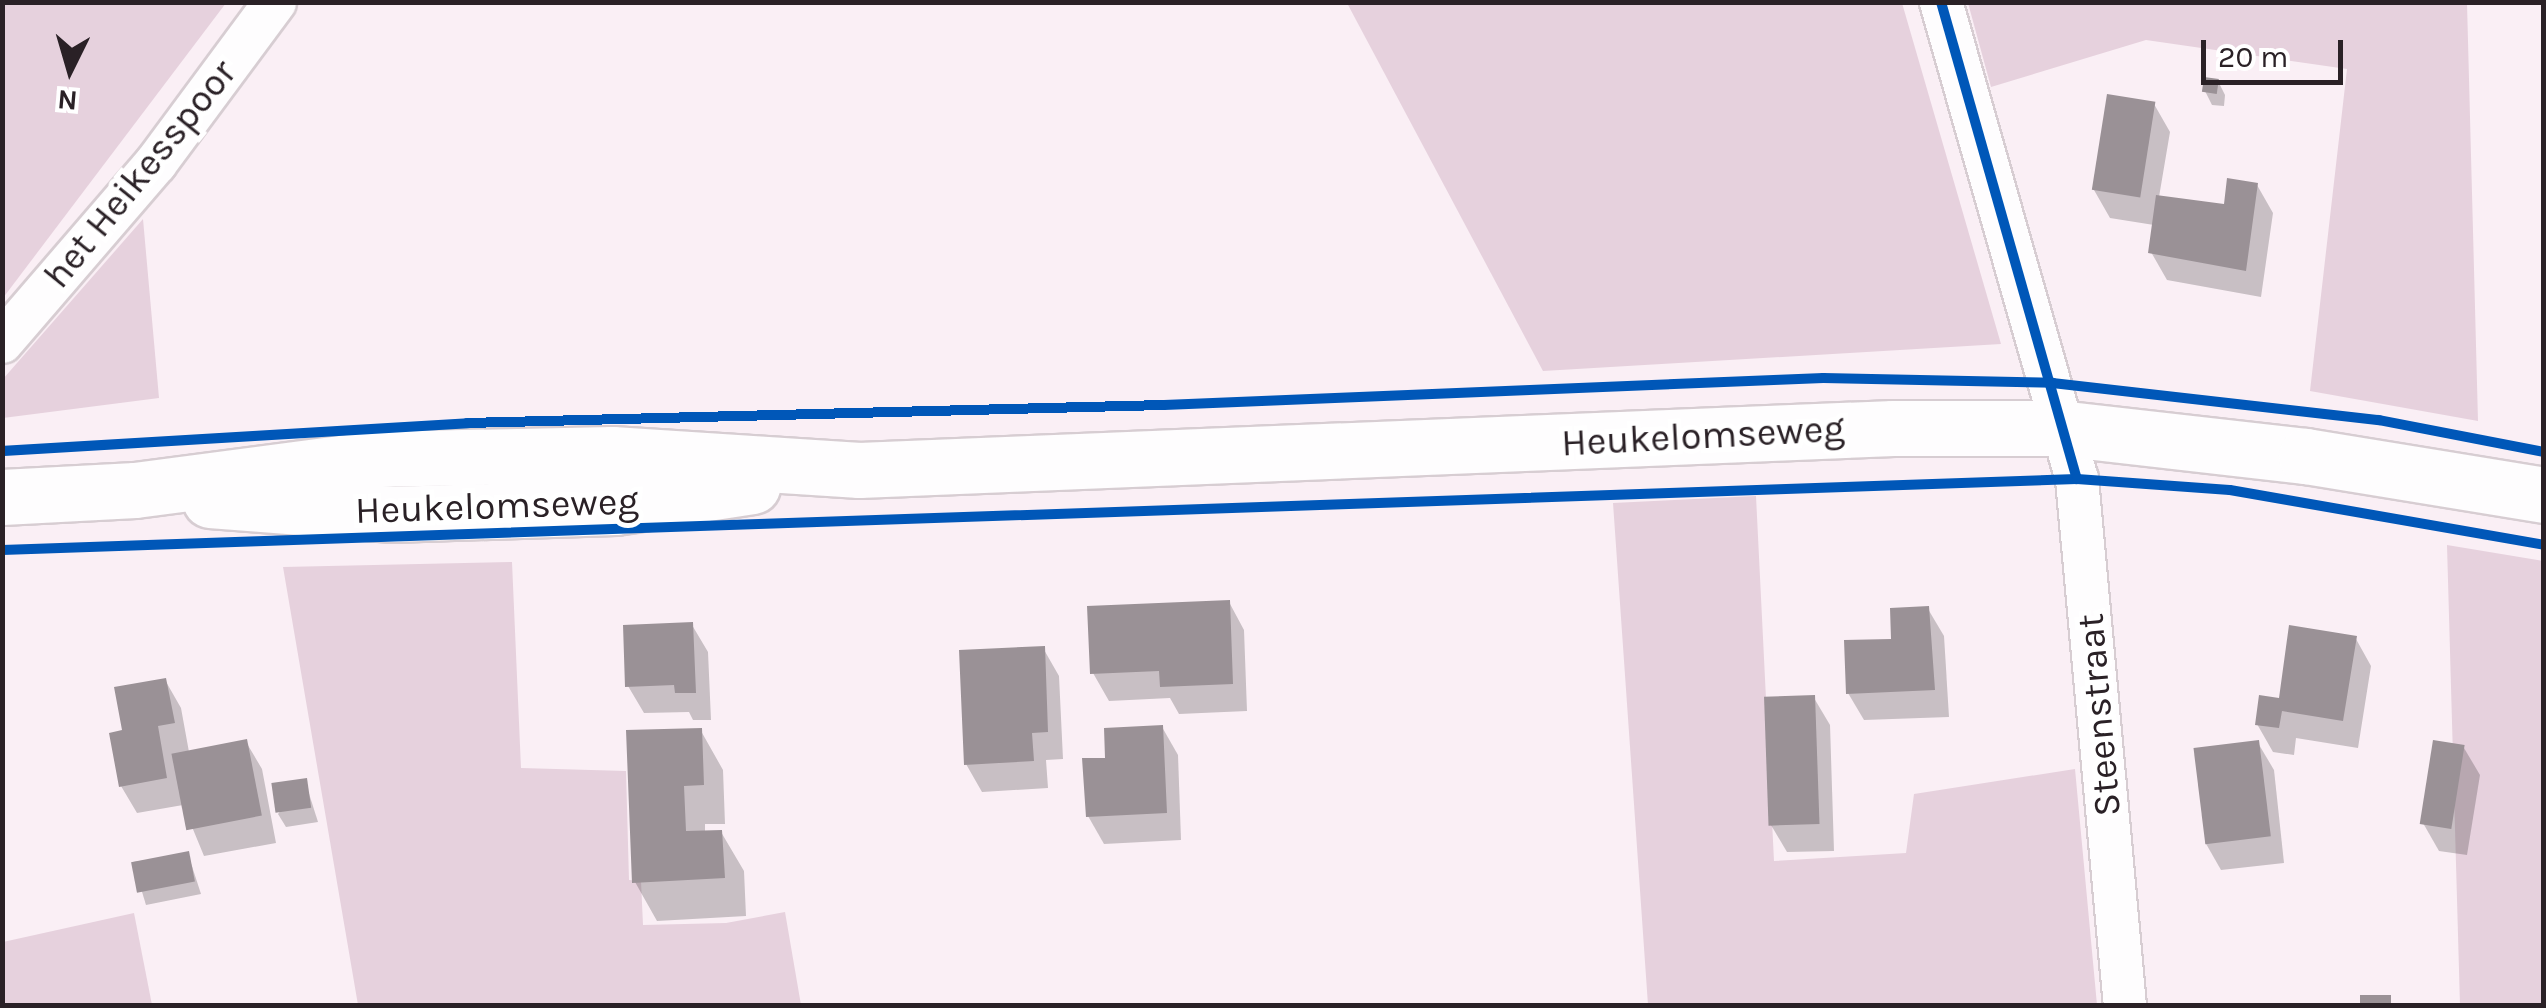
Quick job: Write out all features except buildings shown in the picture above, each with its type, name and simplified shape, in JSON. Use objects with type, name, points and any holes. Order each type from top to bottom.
[{"type":"street","name":"het Heikesspoor","points":[[2,342],[156,163],[275,2]]},
{"type":"street","name":"Steenstraat","points":[[1941,2],[2077,479],[2125,1006]]},
{"type":"street","name":"Heukelomseweg","points":[[2,497],[134,490],[266,508],[448,512],[615,507],[859,470],[1894,428],[2060,428],[2306,456],[2544,495]]},
{"type":"shaded area","points":[[2,3],[226,3],[3,298]]},
{"type":"shaded area","points":[[1347,3],[1902,3],[2001,344],[1543,371]]},
{"type":"shaded area","points":[[1968,3],[2467,3],[2478,421],[2310,391],[2347,69],[2146,40],[1991,87]]},
{"type":"shaded area","points":[[143,219],[159,398],[3,418],[3,379]]},
{"type":"shaded area","points":[[1756,496],[1774,861],[1906,853],[1914,794],[2075,769],[2097,1005],[1648,1005],[1613,503]]},
{"type":"shaded area","points":[[2447,545],[2543,561],[2543,1005],[2460,1005]]},
{"type":"shaded area","points":[[512,562],[521,768],[626,771],[629,880],[641,881],[643,925],[726,923],[785,912],[801,1005],[358,1005],[283,567]]},
{"type":"shaded area","points":[[134,913],[152,1005],[3,1005],[3,942]]},
{"type":"cycle path","points":[[1941,2],[2077,479]]},
{"type":"cycle path","points":[[2,451],[467,423],[1164,405],[1823,378],[2053,383],[2379,420],[2544,452]]},
{"type":"cycle path","points":[[2,550],[2077,479],[2230,490],[2544,545]]}]
